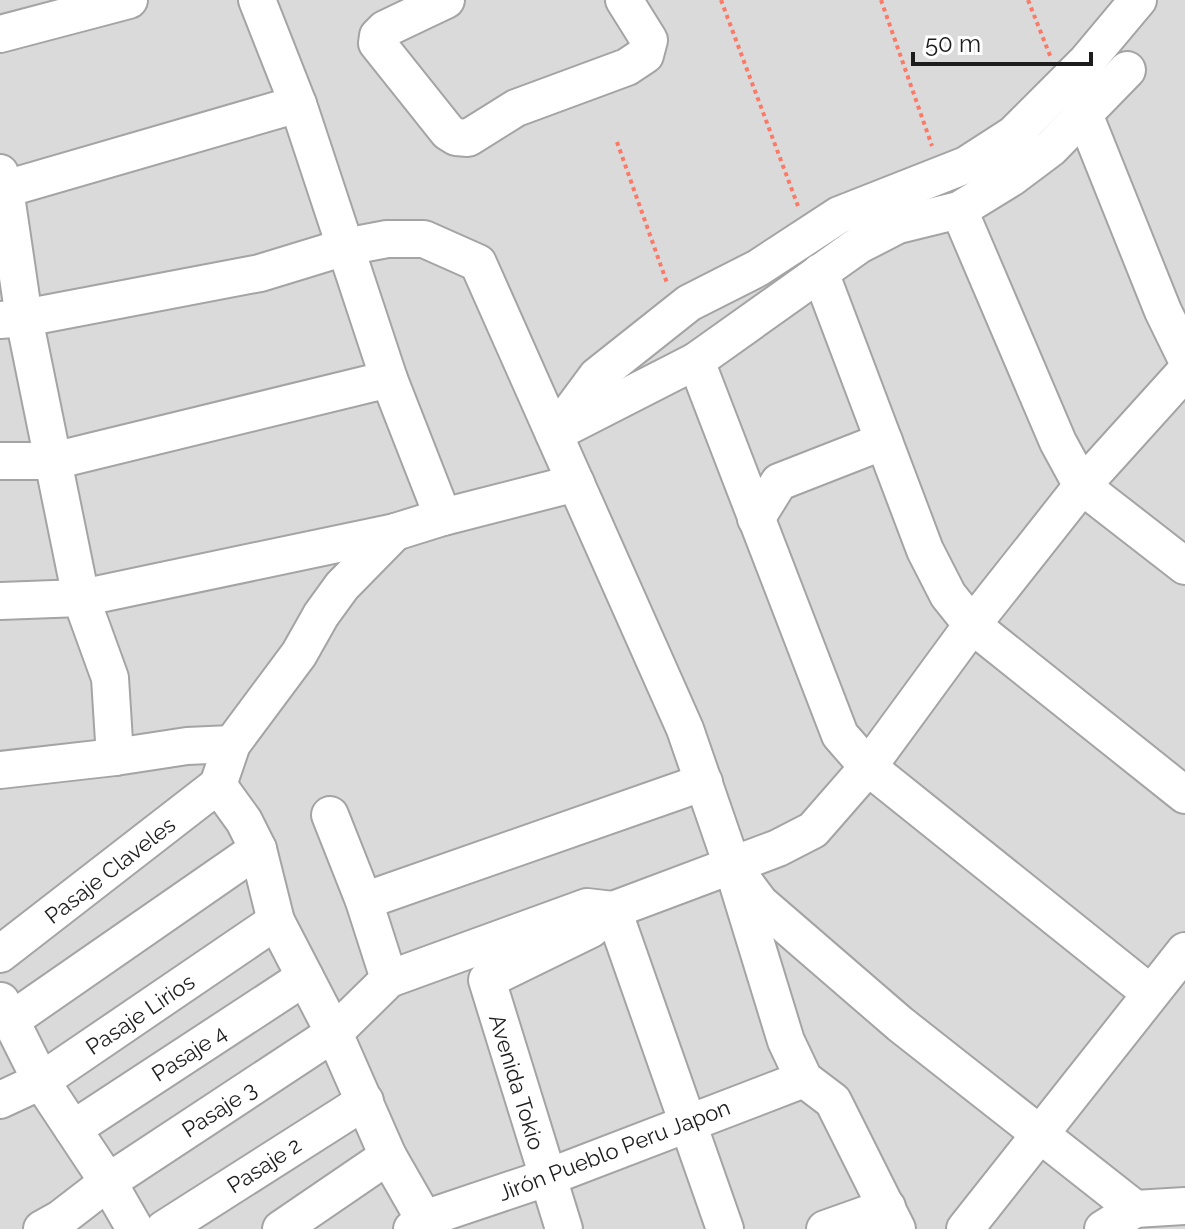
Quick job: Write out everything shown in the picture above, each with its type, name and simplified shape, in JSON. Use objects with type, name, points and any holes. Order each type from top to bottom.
[{"type":"street","points":[[0,34],[129,0]]},
{"type":"street","points":[[257,0],[298,104],[389,379],[443,517]]},
{"type":"street","points":[[446,0],[385,29],[378,36],[377,43],[448,132],[456,137],[468,138],[516,108],[627,67],[645,55],[649,40],[624,0]]},
{"type":"street","points":[[554,434],[696,361],[859,245],[898,225],[959,210],[1011,178],[1051,148],[1073,100],[1138,0]]},
{"type":"street","points":[[554,434],[597,376],[689,303],[758,268],[839,215],[966,165],[1127,70]]},
{"type":"street","points":[[1073,100],[1185,356]]},
{"type":"street","points":[[115,757],[110,678],[81,598],[53,461],[12,319],[3,181],[298,104]]},
{"type":"street","points":[[959,210],[1058,442],[1082,486],[1185,566]]},
{"type":"street","points":[[12,319],[260,273],[345,247],[387,239],[424,239],[478,263],[685,729],[732,865],[786,1041],[804,1079],[833,1101],[892,1218],[825,1229]]},
{"type":"street","points":[[820,272],[925,550],[948,595],[972,625],[1185,795]]},
{"type":"street","points":[[696,361],[840,735],[868,767],[1150,993]]},
{"type":"street","points":[[330,815],[364,901],[389,979],[587,907],[613,910],[778,848],[813,830],[868,767],[972,625],[1082,486],[1185,372]]},
{"type":"street","points":[[0,461],[53,461],[389,379]]},
{"type":"street","points":[[756,519],[779,482],[884,441]]},
{"type":"street","points":[[0,601],[81,598],[395,532],[576,483]]},
{"type":"street","points":[[395,532],[342,586],[299,654],[232,744],[218,785],[244,821],[258,849],[276,921],[334,1033],[418,1224]]},
{"type":"street","points":[[0,770],[187,746],[232,744]]},
{"type":"street","points":[[364,901],[704,782]]},
{"type":"street","name":"Pasaje Claveles","points":[[0,954],[218,785]]},
{"type":"street","points":[[135,1229],[108,1182],[41,1081],[5,1010],[258,849]]},
{"type":"street","points":[[732,865],[760,903],[900,1024],[1135,1209]]},
{"type":"street","points":[[613,910],[725,1229]]},
{"type":"street","name":"Avenida Tokio","points":[[564,1229],[487,980],[591,929],[613,910]]},
{"type":"street","name":"Pasaje Lirios","points":[[0,1100],[41,1081],[276,921]]},
{"type":"street","points":[[965,1229],[1185,951]]},
{"type":"street","name":"Pasaje 4","points":[[73,1129],[305,977]]},
{"type":"street","name":"Pasaje 3","points":[[42,1229],[334,1033],[389,979]]},
{"type":"street","name":"Jirón Pueblo Peru Japon","points":[[418,1224],[804,1079]]},
{"type":"street","name":"Pasaje 2","points":[[164,1229],[365,1101]]},
{"type":"street","points":[[281,1229],[388,1156]]},
{"type":"street","points":[[1103,1229],[1135,1209],[1185,1206]]},
{"type":"path","points":[[721,0],[809,235]]},
{"type":"path","points":[[881,0],[943,174]]},
{"type":"path","points":[[1028,0],[1073,100]]},
{"type":"path","points":[[617,142],[678,312]]},
{"type":"shaded area","points":[[0,0],[1185,0],[1185,1229],[0,1229]]}]
